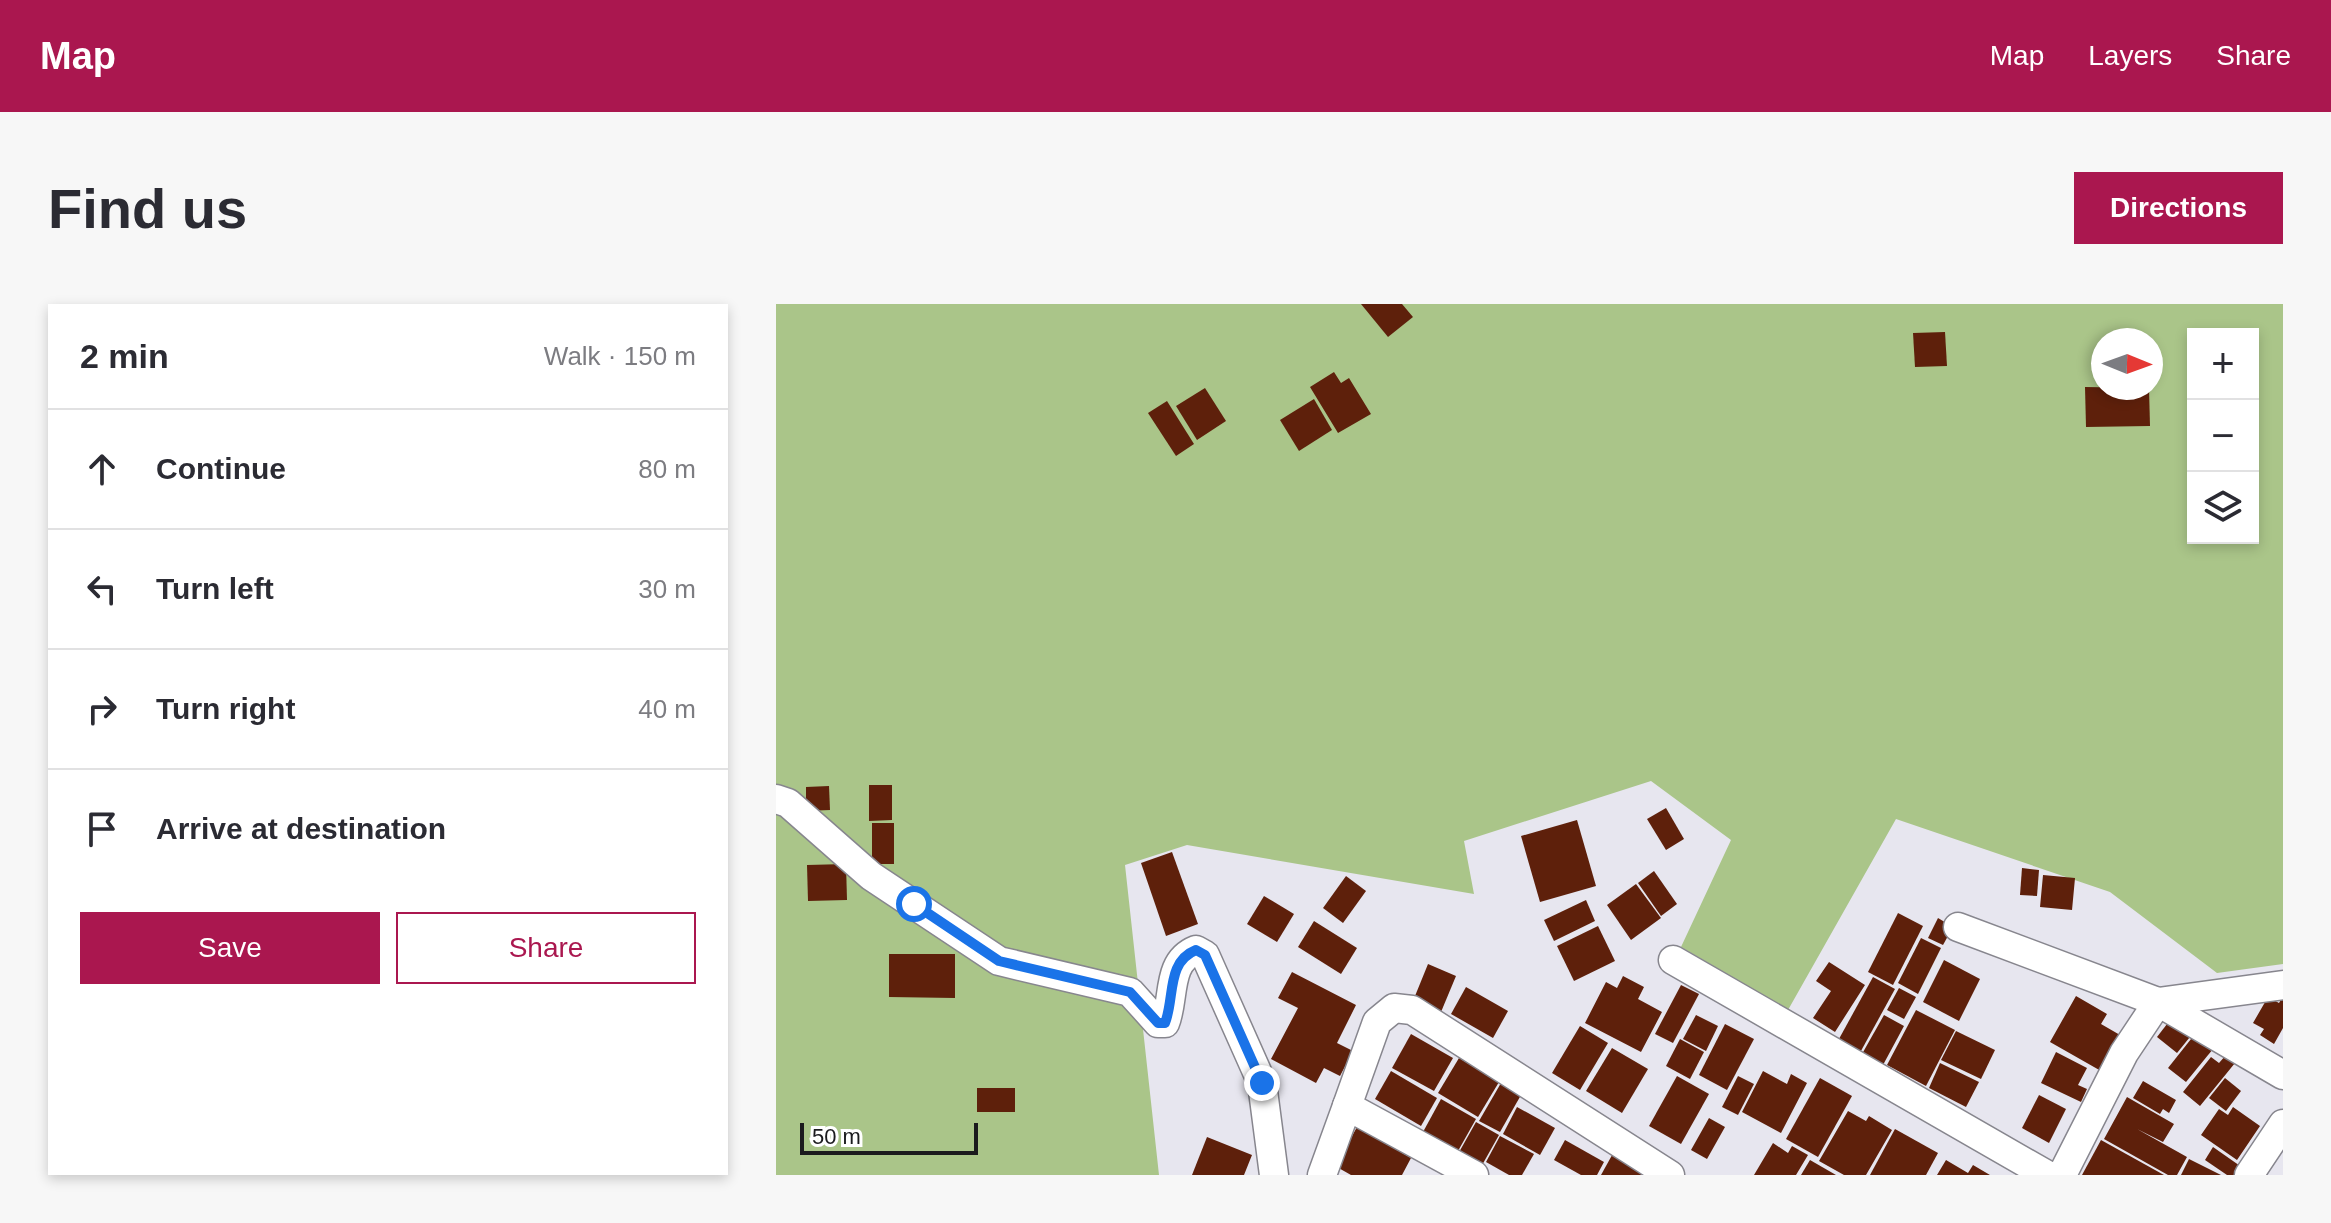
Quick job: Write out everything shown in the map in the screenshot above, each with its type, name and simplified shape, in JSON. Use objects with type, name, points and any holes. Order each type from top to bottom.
[{"type":"street","points":[[776,799],[788,803],[871,876],[999,961],[1130,992],[1158,1023],[1165,1023],[1169,1013],[1177,966],[1186,954],[1196,950],[1205,955],[1262,1083],[1274,1175]]},
{"type":"street","points":[[1958,927],[2158,1002],[2283,1075]]},
{"type":"street","points":[[1673,960],[2047,1175]]},
{"type":"street","points":[[2062,1175],[2124,1053],[2158,1002],[2283,985]]},
{"type":"street","points":[[1322,1175],[1377,1022],[1394,1008],[1412,1010],[1670,1175]]},
{"type":"street","points":[[1347,1106],[1474,1175]]},
{"type":"street","points":[[2249,1175],[2283,1124]]},
{"type":"green space","points":[[776,304],[2283,304],[2283,964],[2217,973],[2110,892],[1896,819],[1788,1010],[1681,947],[1731,840],[1651,781],[1464,841],[1474,894],[1187,845],[1125,865],[1159,1175],[776,1175]]},
{"type":"building","points":[[1361,304],[1402,304],[1413,317],[1388,337]]},
{"type":"building","points":[[1945,332],[1947,366],[1915,367],[1913,333]]},
{"type":"building","points":[[1334,372],[1341,383],[1349,378],[1371,414],[1338,433],[1310,387]]},
{"type":"building","points":[[2085,387],[2091,387],[2091,400],[2149,400],[2150,426],[2086,427]]},
{"type":"building","points":[[1205,388],[1226,421],[1197,440],[1176,406]]},
{"type":"building","points":[[1314,399],[1332,430],[1299,451],[1280,420]]},
{"type":"building","points":[[1167,401],[1194,444],[1176,456],[1148,413]]},
{"type":"building","points":[[869,785],[892,785],[892,820],[869,821]]},
{"type":"building","points":[[829,786],[830,810],[806,811],[806,787]]},
{"type":"building","points":[[1666,808],[1684,839],[1666,850],[1647,819]]},
{"type":"building","points":[[1577,820],[1596,886],[1540,902],[1521,836]]},
{"type":"building","points":[[872,823],[894,823],[894,864],[872,864]]},
{"type":"building","points":[[1172,852],[1198,924],[1166,936],[1141,863]]},
{"type":"building","points":[[846,864],[847,900],[808,901],[807,865]]},
{"type":"building","points":[[2022,868],[2039,870],[2037,896],[2020,895]]},
{"type":"building","points":[[1654,871],[1677,904],[1661,916],[1638,883]]},
{"type":"building","points":[[2043,875],[2075,878],[2072,910],[2040,907]]},
{"type":"building","points":[[1346,876],[1366,891],[1343,923],[1323,908]]},
{"type":"building","points":[[1636,884],[1661,918],[1631,940],[1607,905]]},
{"type":"building","points":[[1264,896],[1294,914],[1277,942],[1247,924]]},
{"type":"building","points":[[1586,900],[1595,921],[1554,941],[1544,920]]},
{"type":"building","points":[[1898,913],[1923,926],[1893,985],[1868,972]]},
{"type":"building","points":[[1938,918],[1953,927],[1943,945],[1928,938]]},
{"type":"building","points":[[1314,921],[1357,948],[1341,974],[1298,947]]},
{"type":"building","points":[[1598,926],[1615,961],[1574,981],[1557,946]]},
{"type":"building","points":[[1921,938],[1941,948],[1918,994],[1898,983]]},
{"type":"building","points":[[889,954],[955,954],[955,998],[889,997]]},
{"type":"building","points":[[1944,960],[1980,979],[1959,1021],[1923,1002]]},
{"type":"building","points":[[1829,962],[1865,985],[1835,1032],[1813,1018],[1831,991],[1816,981]]},
{"type":"building","points":[[1428,964],[1456,976],[1441,1012],[1413,1001]]},
{"type":"building","points":[[1292,972],[1356,1005],[1337,1043],[1353,1051],[1340,1076],[1324,1068],[1316,1083],[1271,1059],[1298,1008],[1278,998]]},
{"type":"building","points":[[1623,976],[1644,987],[1638,999],[1662,1012],[1641,1052],[1585,1023],[1606,982],[1617,988]]},
{"type":"building","points":[[1873,977],[1895,989],[1856,1060],[1834,1048]]},
{"type":"building","points":[[1681,985],[1699,994],[1673,1043],[1655,1034]]},
{"type":"building","points":[[1466,987],[1508,1011],[1493,1038],[1451,1014]]},
{"type":"building","points":[[1899,988],[1916,997],[1904,1019],[1887,1010]]},
{"type":"building","points":[[2076,996],[2107,1014],[2101,1024],[2120,1035],[2101,1071],[2050,1042]]},
{"type":"building","points":[[2283,996],[2283,1028],[2274,1044],[2260,1035],[2264,1029],[2253,1023],[2268,997],[2279,1003]]},
{"type":"building","points":[[1916,1010],[1955,1030],[1926,1086],[1887,1065]]},
{"type":"building","points":[[1696,1015],[1718,1026],[1706,1051],[1683,1039]]},
{"type":"building","points":[[1884,1015],[1904,1026],[1883,1065],[1862,1054]]},
{"type":"building","points":[[2174,1015],[2194,1032],[2177,1053],[2157,1037]]},
{"type":"building","points":[[1725,1024],[1754,1039],[1727,1090],[1699,1075]]},
{"type":"building","points":[[1580,1026],[1608,1043],[1580,1090],[1552,1073]]},
{"type":"building","points":[[1956,1031],[1995,1050],[1981,1079],[1941,1060]]},
{"type":"building","points":[[1411,1034],[1453,1058],[1434,1091],[1392,1068]]},
{"type":"building","points":[[2195,1034],[2213,1049],[2186,1082],[2168,1068]]},
{"type":"building","points":[[1680,1039],[1704,1052],[1690,1079],[1666,1066]]},
{"type":"building","points":[[1612,1048],[1648,1069],[1622,1113],[1586,1091]]},
{"type":"building","points":[[2056,1052],[2087,1068],[2078,1085],[2087,1089],[2081,1102],[2041,1083]]},
{"type":"building","points":[[2226,1055],[2235,1063],[2200,1106],[2183,1092],[2211,1057],[2219,1063]]},
{"type":"building","points":[[1459,1058],[1499,1082],[1478,1117],[1438,1093]]},
{"type":"building","points":[[1940,1063],[1979,1082],[1966,1107],[1929,1088]]},
{"type":"building","points":[[1391,1071],[1437,1098],[1421,1126],[1375,1099]]},
{"type":"building","points":[[1763,1071],[1787,1084],[1791,1074],[1807,1083],[1781,1133],[1742,1112]]},
{"type":"building","points":[[1677,1076],[1709,1094],[1681,1144],[1649,1126]]},
{"type":"building","points":[[1738,1076],[1754,1084],[1738,1115],[1722,1107]]},
{"type":"building","points":[[1820,1078],[1852,1096],[1818,1157],[1786,1139]]},
{"type":"building","points":[[2225,1078],[2241,1091],[2226,1111],[2209,1098]]},
{"type":"building","points":[[2143,1081],[2176,1100],[2169,1113],[2163,1109],[2160,1114],[2133,1098]]},
{"type":"building","points":[[1501,1083],[1521,1095],[1500,1132],[1479,1121]]},
{"type":"building","points":[[977,1088],[1015,1088],[1015,1112],[977,1112]]},
{"type":"building","points":[[2039,1095],[2066,1109],[2049,1143],[2022,1128]]},
{"type":"building","points":[[2127,1097],[2174,1124],[2163,1142],[2137,1129],[2187,1157],[2177,1175],[2168,1175],[2104,1139]]},
{"type":"building","points":[[1441,1099],[1476,1119],[1458,1151],[1423,1132]]},
{"type":"building","points":[[1517,1107],[1555,1128],[1540,1155],[1503,1134]]},
{"type":"building","points":[[2233,1107],[2260,1126],[2237,1160],[2201,1135],[2219,1109],[2228,1115]]},
{"type":"building","points":[[1848,1111],[1866,1121],[1869,1116],[1892,1130],[1866,1175],[1844,1175],[1819,1161]]},
{"type":"building","points":[[1709,1118],[1725,1127],[1707,1159],[1691,1150]]},
{"type":"building","points":[[1476,1122],[1499,1135],[1481,1167],[1458,1154]]},
{"type":"building","points":[[1357,1127],[1411,1158],[1402,1175],[1351,1175],[1328,1162],[1345,1132],[1352,1136]]},
{"type":"building","points":[[1895,1129],[1938,1153],[1926,1175],[1870,1175]]},
{"type":"building","points":[[1500,1136],[1534,1154],[1522,1175],[1509,1175],[1486,1162]]},
{"type":"building","points":[[1207,1137],[1252,1155],[1244,1175],[1192,1175]]},
{"type":"building","points":[[1565,1140],[1604,1162],[1597,1175],[1581,1175],[1554,1160]]},
{"type":"building","points":[[2101,1140],[2164,1175],[2082,1175]]},
{"type":"building","points":[[1773,1143],[1788,1153],[1792,1146],[1808,1155],[1796,1175],[1754,1175]]},
{"type":"building","points":[[2213,1147],[2243,1168],[2239,1175],[2227,1175],[2205,1160]]},
{"type":"building","points":[[1616,1148],[1644,1175],[1601,1175]]},
{"type":"building","points":[[2189,1159],[2221,1175],[2181,1175]]},
{"type":"building","points":[[1810,1160],[1836,1175],[1801,1175]]},
{"type":"building","points":[[1946,1160],[1968,1173],[1973,1165],[1990,1175],[1937,1175]]},
{"type":"route","points":[[914,904],[999,961],[1130,992],[1144,1005],[1151,1019],[1158,1023],[1165,1023],[1169,1013],[1177,966],[1186,954],[1196,950],[1205,955],[1262,1083]]}]
